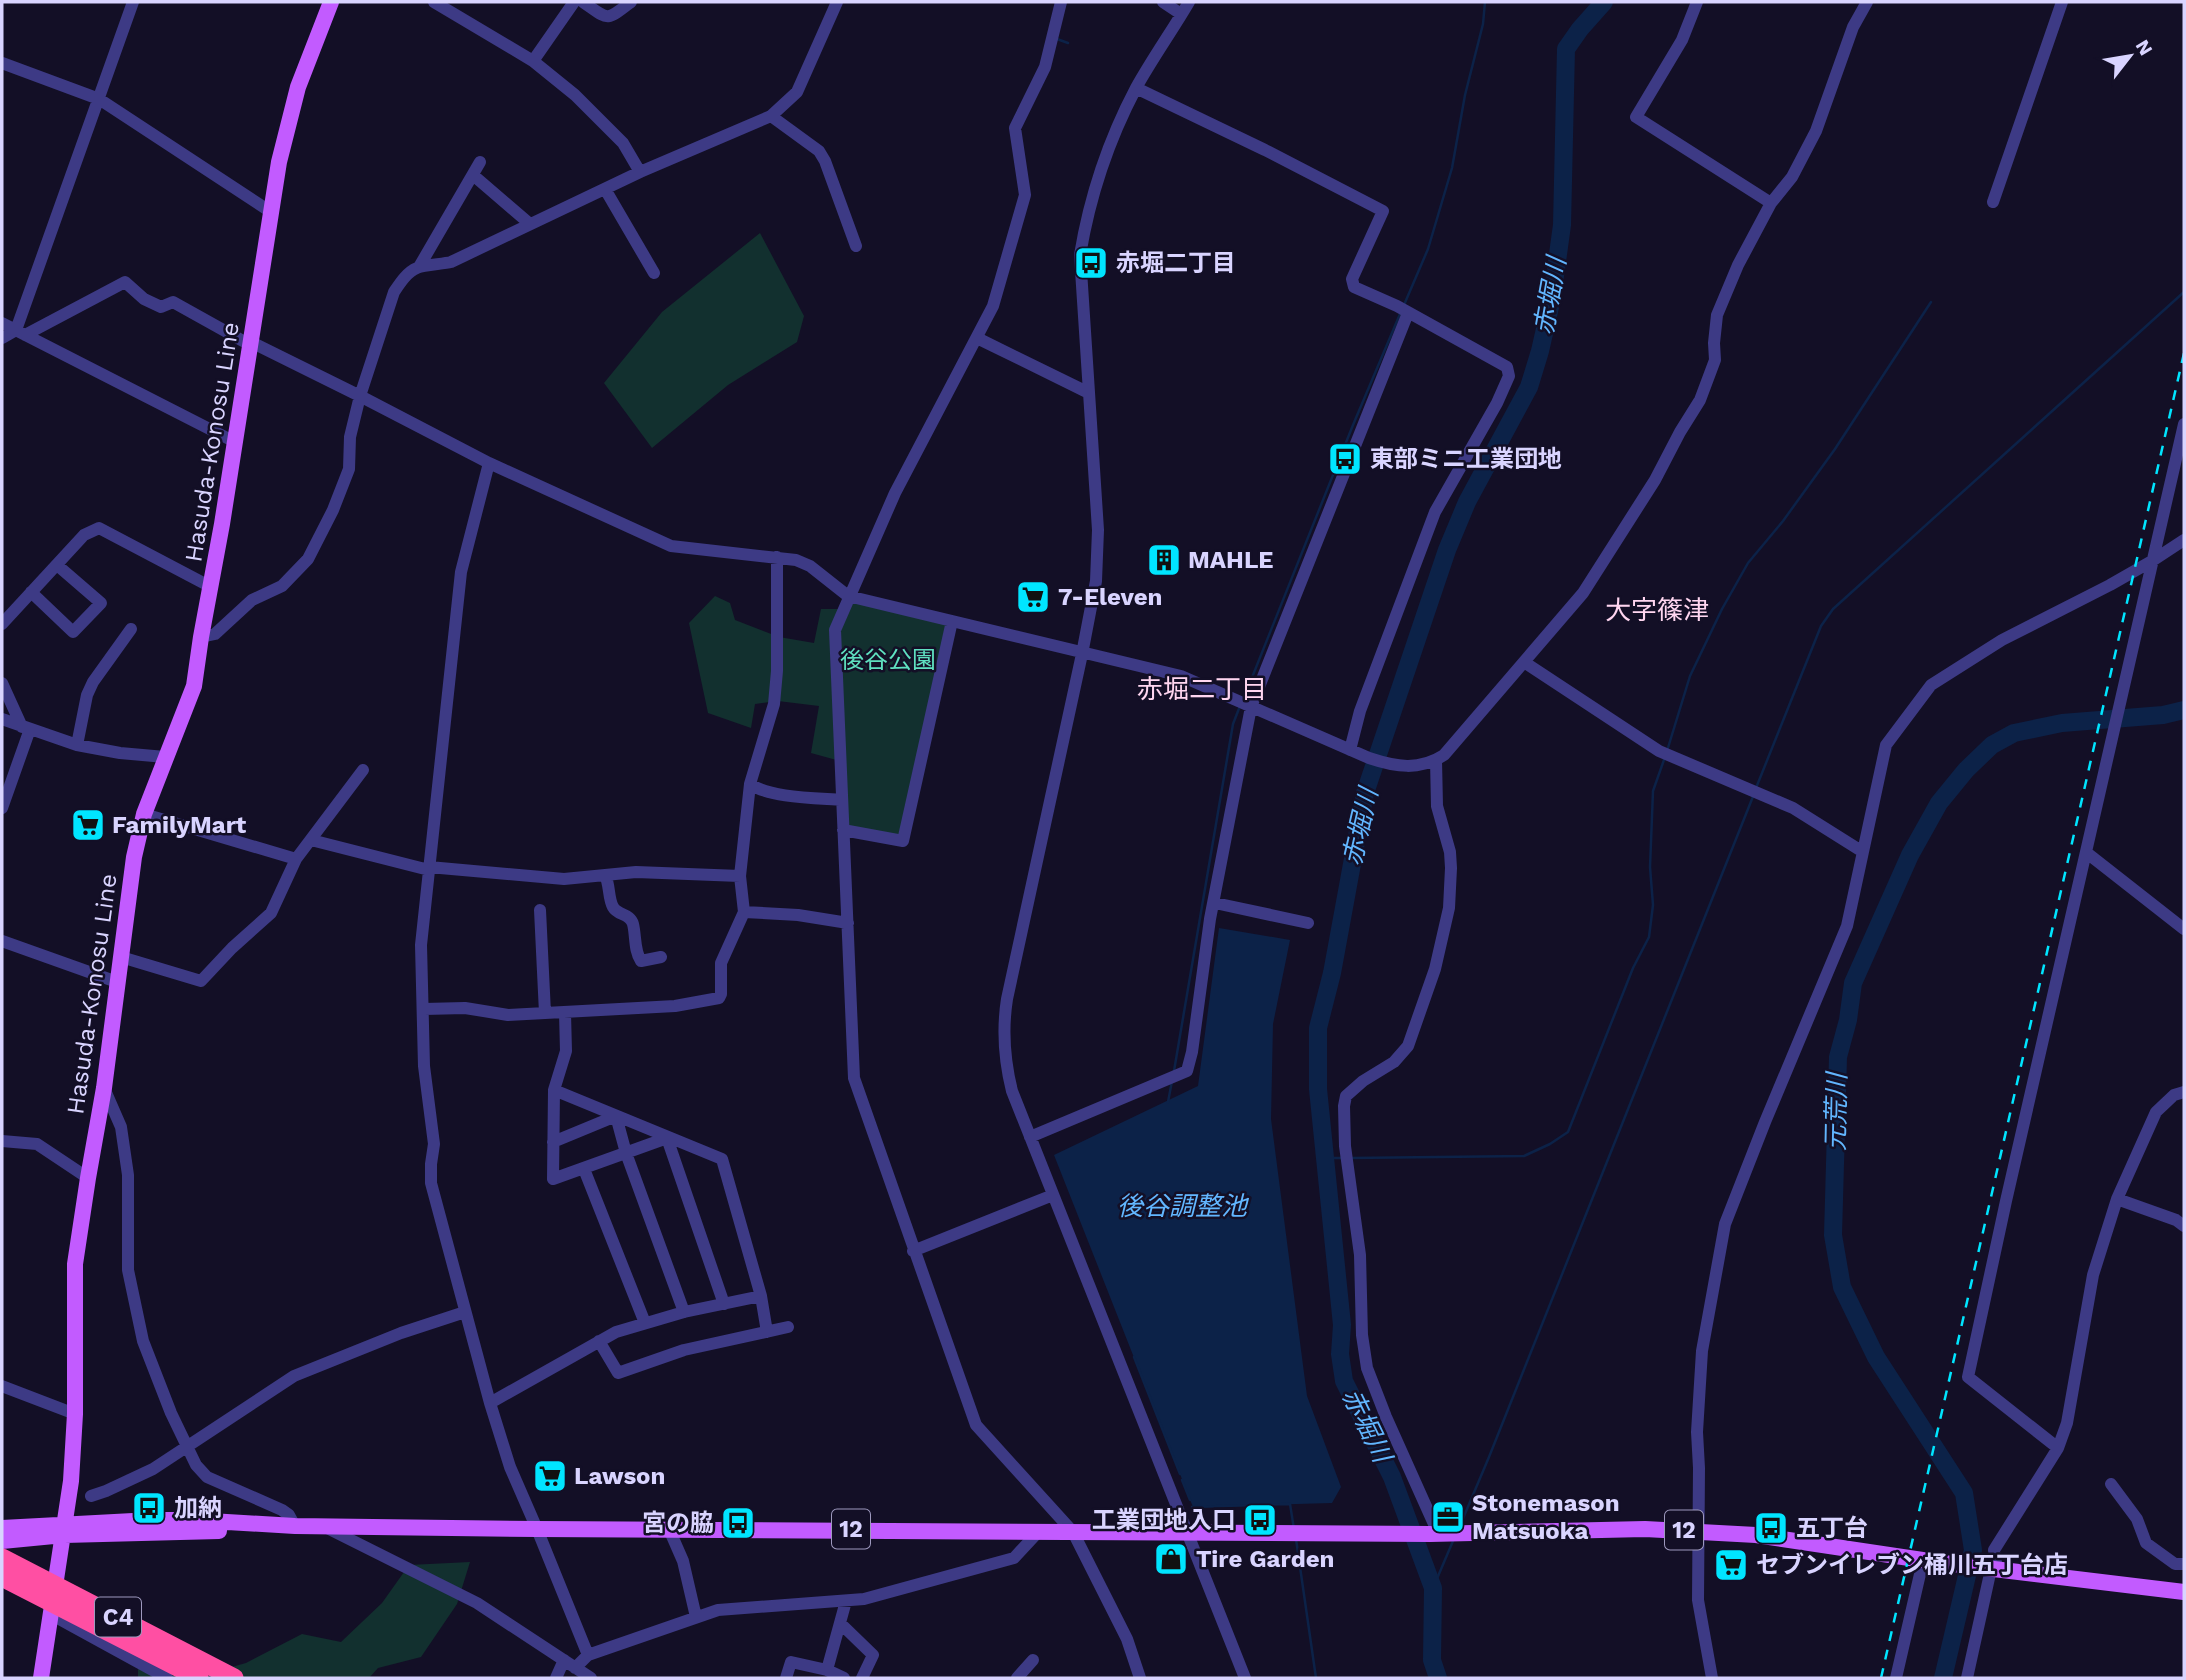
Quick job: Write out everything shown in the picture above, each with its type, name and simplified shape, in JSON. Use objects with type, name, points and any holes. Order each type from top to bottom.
[{"type":"highway","name":"C4","points":[[2,1558],[234,1678]]},
{"type":"highway","name":"C4","points":[[2,1577],[199,1678]]},
{"type":"main road","name":"Hasuda-Konosu Line","points":[[41,1678],[65,1529],[75,1414],[75,1264],[104,1088],[134,857],[144,814],[194,686],[279,162],[298,87],[331,2]]},
{"type":"main road","name":"12","points":[[2,1528],[65,1529],[183,1520],[295,1526],[537,1529],[1406,1534],[1619,1529],[1699,1531],[1797,1540],[1930,1561],[2184,1592]]},
{"type":"main road","name":"12","points":[[2,1541],[65,1529]]},
{"type":"street","points":[[21,333],[133,2]]},
{"type":"street","points":[[434,2],[533,61],[575,95],[623,143],[640,172]]},
{"type":"street","points":[[533,61],[574,2]]},
{"type":"street","points":[[583,2],[605,17],[611,17],[631,2]]},
{"type":"street","points":[[419,267],[451,262],[640,172],[771,116],[797,92],[837,2]]},
{"type":"street","points":[[1060,2],[1045,68],[1015,128],[1025,195],[993,306],[895,493],[835,630],[854,1078],[976,1425],[1073,1532],[1127,1639],[1140,1678]]},
{"type":"street","points":[[1163,2],[1181,14]]},
{"type":"street","points":[[1189,2],[1136,88],[1107,151],[1092,193],[1080,255],[1098,561],[1082,654],[1014,964],[1003,1026],[1006,1067],[1012,1091],[1245,1678]]},
{"type":"street","points":[[1697,2],[1682,40],[1636,117],[1771,203]]},
{"type":"street","points":[[2,338],[21,333],[125,282],[144,299],[161,307],[173,302],[243,341],[251,342],[360,396],[489,463],[671,546],[796,560],[810,566],[848,596],[1181,676],[1369,758],[1393,766],[1417,767],[1444,755],[1583,593],[1655,480],[1679,432],[1700,400],[1715,360],[1717,315],[1738,265],[1771,203],[1792,177],[1815,134],[1853,27],[1867,2]]},
{"type":"street","points":[[1993,202],[2062,2]]},
{"type":"street","points":[[2,63],[99,99],[271,212]]},
{"type":"street","points":[[1136,88],[1265,150],[1382,211],[1352,279],[1354,287],[1507,367],[1508,376],[1497,402],[1435,512],[1360,711],[1350,750]]},
{"type":"street","points":[[771,116],[819,151],[856,246]]},
{"type":"street","points":[[201,637],[215,634],[252,600],[282,586],[308,559],[333,510],[349,469],[350,437],[360,396],[394,292],[403,279],[419,267],[480,162]]},
{"type":"street","points":[[473,175],[530,224]]},
{"type":"street","points":[[605,189],[654,273]]},
{"type":"street","points":[[1030,1137],[1187,1071],[1192,1052],[1210,919],[1251,708],[1408,313]]},
{"type":"street","points":[[2,324],[235,442]]},
{"type":"street","points":[[977,338],[1089,393]]},
{"type":"street","points":[[2058,1448],[1968,1377],[2184,424]]},
{"type":"street","points":[[489,463],[461,572],[421,945],[424,1066],[434,1144],[430,1164],[431,1183],[490,1403],[510,1467],[588,1656]]},
{"type":"street","points":[[2,624],[84,536],[99,528],[211,587]]},
{"type":"street","points":[[1712,1678],[1698,1600],[1697,1432],[1702,1351],[1725,1224],[1847,926],[1886,745],[1931,685],[2002,640],[2152,561],[2184,540]]},
{"type":"street","points":[[424,1009],[465,1008],[508,1015],[565,1013],[676,1006],[719,998],[721,963],[744,912],[740,876],[750,784],[774,704],[777,671],[777,557]]},
{"type":"street","points":[[31,592],[73,632],[92,613],[101,603],[57,565]]},
{"type":"street","points":[[843,830],[903,841],[952,621]]},
{"type":"street","points":[[78,745],[93,682],[131,629]]},
{"type":"street","points":[[1524,662],[1659,751],[1793,808],[1863,852]]},
{"type":"street","points":[[2,683],[26,728],[2,808]]},
{"type":"street","points":[[2,719],[78,745],[120,753],[165,757]]},
{"type":"street","points":[[1434,1534],[1367,1368],[1362,1335],[1360,1255],[1345,1146],[1344,1106],[1346,1096],[1363,1081],[1394,1062],[1408,1046],[1435,969],[1449,908],[1451,868],[1450,852],[1437,806],[1436,760]]},
{"type":"street","points":[[121,957],[201,981],[271,912],[296,859],[363,770]]},
{"type":"street","points":[[750,784],[788,796],[842,800]]},
{"type":"street","points":[[144,814],[296,859]]},
{"type":"street","points":[[311,840],[429,869],[564,879],[636,872],[740,876]]},
{"type":"street","points":[[2087,853],[2184,929]]},
{"type":"street","points":[[605,875],[609,883],[612,907],[630,917],[633,922],[638,957],[647,962],[661,957]]},
{"type":"street","points":[[1214,903],[1308,923]]},
{"type":"street","points":[[540,910],[545,1013]]},
{"type":"street","points":[[744,912],[798,915],[848,923]]},
{"type":"street","points":[[2,941],[117,982]]},
{"type":"street","points":[[565,1013],[566,1051],[554,1090],[553,1179],[667,1138]]},
{"type":"street","points":[[104,1088],[121,1127],[128,1175],[128,1270],[143,1341],[171,1413],[196,1465],[207,1477],[282,1510],[289,1515],[295,1526]]},
{"type":"street","points":[[554,1090],[722,1159],[761,1296],[767,1332]]},
{"type":"street","points":[[1967,1678],[1994,1550],[2058,1448],[2067,1423],[2094,1275],[2117,1199],[2156,1112],[2174,1095],[2184,1092]]},
{"type":"street","points":[[553,1142],[616,1116]]},
{"type":"street","points":[[616,1116],[626,1153],[684,1312]]},
{"type":"street","points":[[667,1138],[724,1304]]},
{"type":"street","points":[[2,1140],[37,1144],[88,1178]]},
{"type":"street","points":[[584,1169],[645,1323]]},
{"type":"street","points":[[913,1251],[1053,1195]]},
{"type":"street","points":[[2117,1199],[2176,1220],[2184,1226]]},
{"type":"street","points":[[490,1403],[617,1332],[684,1312],[761,1296]]},
{"type":"street","points":[[91,1496],[153,1469],[294,1376],[401,1333],[465,1312]]},
{"type":"street","points":[[599,1341],[618,1373],[684,1350],[788,1327]]},
{"type":"street","points":[[2,1386],[75,1414]]},
{"type":"street","points":[[2110,1485],[2137,1519],[2146,1543],[2175,1564],[2184,1564]]},
{"type":"street","points":[[322,1526],[477,1603],[591,1678]]},
{"type":"street","points":[[669,1529],[682,1561],[696,1617]]},
{"type":"street","points":[[575,1668],[588,1656],[718,1610],[864,1599],[1014,1558],[1040,1530]]},
{"type":"street","points":[[1896,1678],[1930,1561]]},
{"type":"street","points":[[827,1671],[846,1601]]},
{"type":"street","points":[[52,1615],[167,1678]]},
{"type":"street","points":[[840,1623],[873,1655],[862,1678]]},
{"type":"street","points":[[556,1678],[564,1660]]},
{"type":"street","points":[[1017,1678],[1033,1660]]},
{"type":"street","points":[[786,1678],[791,1662],[844,1678]]},
{"type":"green space","points":[[760,233],[804,316],[797,342],[728,385],[652,448],[604,383],[662,312]]},
{"type":"green space","name":"後谷公園","points":[[715,596],[730,603],[735,620],[779,637],[814,643],[821,609],[843,609],[848,596],[952,621],[903,841],[843,830],[840,761],[811,753],[819,706],[778,701],[755,704],[751,728],[708,713],[689,623]]},
{"type":"green space","points":[[470,1562],[457,1604],[421,1657],[378,1668],[369,1678],[138,1678],[138,1648],[203,1675],[246,1663],[302,1634],[341,1642],[382,1603],[409,1565]]},
{"type":"water","name":"後谷調整池","points":[[1219,928],[1290,940],[1273,1024],[1271,1119],[1307,1396],[1341,1487],[1332,1503],[1193,1507],[1054,1155],[1198,1086]]},
{"type":"waterway","points":[[1404,305],[1428,249],[1452,168],[1465,95],[1483,24],[1485,2]]},
{"type":"waterway","name":"赤堀川","points":[[1438,1678],[1432,1660],[1433,1588],[1392,1477],[1344,1381],[1340,1354],[1342,1325],[1318,1089],[1318,1028],[1332,973],[1365,793],[1447,550],[1467,502],[1529,387],[1540,351],[1552,298],[1562,225],[1566,49],[1604,2]]},
{"type":"waterway","points":[[1057,39],[1068,43]]},
{"type":"waterway","points":[[1756,788],[1821,626],[1833,609],[2184,292]]},
{"type":"waterway","points":[[1667,751],[1690,676],[1722,609],[1748,563],[1783,521],[1835,449],[1931,302]]},
{"type":"waterway","points":[[1243,700],[1400,314]]},
{"type":"waterway","points":[[1174,1071],[1233,724],[1240,706]]},
{"type":"waterway","name":"元荒川","points":[[1943,1678],[1973,1550],[1964,1493],[1876,1357],[1842,1287],[1833,1235],[1838,1057],[1848,1020],[1853,983],[1910,855],[1939,803],[1966,770],[1992,745],[2014,733],[2062,723],[2163,715],[2184,710]]},
{"type":"waterway","points":[[1351,1158],[1524,1156],[1568,1132],[1633,968],[1649,937],[1653,905],[1650,867],[1653,791],[1665,757]]},
{"type":"waterway","points":[[1459,1528],[1754,794]]},
{"type":"waterway","points":[[1168,1102],[1172,1081]]},
{"type":"waterway","points":[[1324,1158],[1341,1158]]},
{"type":"waterway","points":[[1134,1357],[1180,1474]]},
{"type":"waterway","points":[[1182,1480],[1190,1500]]},
{"type":"waterway","points":[[1192,1507],[1290,1504],[1294,1529]]},
{"type":"waterway","points":[[1296,1539],[1316,1678]]},
{"type":"waterway","points":[[1433,1588],[1453,1541]]},
{"type":"railway","points":[[1881,1678],[2184,353]]},
{"type":"place","name":"赤堀二丁目","points":[[1091,263]]},
{"type":"place","name":"東部ミニ工業団地","points":[[1345,459]]},
{"type":"place","name":"MAHLE","points":[[1164,560]]},
{"type":"place","name":"7-Eleven","points":[[1033,597]]},
{"type":"place","name":"FamilyMart","points":[[88,825]]},
{"type":"place","name":"Lawson","points":[[550,1476]]},
{"type":"place","name":"加納","points":[[149,1508]]},
{"type":"place","name":"Stonemason Matsuoka","points":[[1448,1517]]},
{"type":"place","name":"工業団地入口","points":[[1260,1520]]},
{"type":"place","name":"宮の脇","points":[[738,1523]]},
{"type":"place","name":"五丁台","points":[[1771,1528]]},
{"type":"place","name":"Tire Garden","points":[[1171,1559]]},
{"type":"place","name":"セブンイレブン桶川五丁台店","points":[[1731,1565]]},
{"type":"district","name":"大字篠津","points":[[1657,610]]},
{"type":"district","name":"赤堀二丁目","points":[[1202,689]]}]
